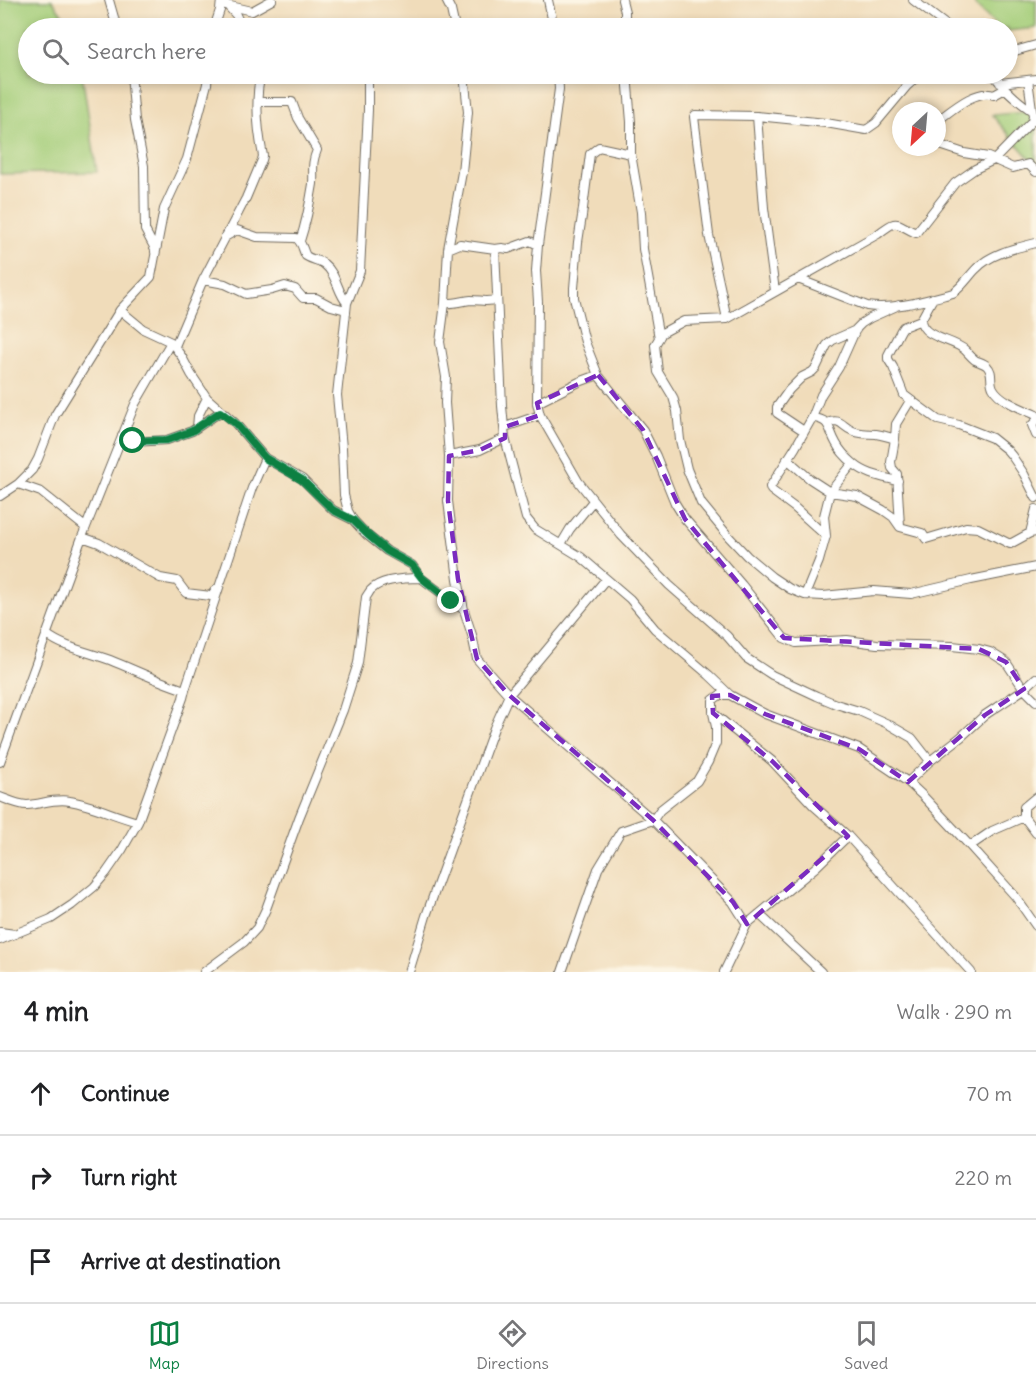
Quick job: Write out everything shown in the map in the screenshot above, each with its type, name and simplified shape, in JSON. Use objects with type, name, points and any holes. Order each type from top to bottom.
[{"type":"street","points":[[109,0],[114,18]]},
{"type":"street","points":[[224,2],[252,11],[273,0]]},
{"type":"street","points":[[446,0],[453,18]]},
{"type":"street","points":[[548,0],[552,18]]},
{"type":"street","points":[[622,0],[625,18]]},
{"type":"street","points":[[913,0],[937,18]]},
{"type":"street","points":[[217,18],[224,2]]},
{"type":"street","points":[[224,2],[237,18]]},
{"type":"street","points":[[1018,50],[1036,45]]},
{"type":"street","points":[[1032,80],[1032,121],[994,160],[975,169],[956,183],[916,233],[904,226],[890,224],[878,234],[727,319],[684,321],[662,333],[655,345],[658,372],[674,397],[687,470],[701,502],[747,556],[790,589],[805,595],[823,596],[874,591],[911,594],[1036,567]]},
{"type":"street","points":[[132,84],[135,120],[144,166],[145,230],[155,249],[151,277]]},
{"type":"street","points":[[0,496],[18,484],[32,470],[55,415],[120,310],[151,277],[164,209],[187,159],[207,84]]},
{"type":"street","points":[[0,762],[82,537],[135,404],[153,370],[173,344],[224,237],[246,198],[262,160],[258,127],[259,84]]},
{"type":"street","points":[[368,84],[360,270],[347,307],[337,395],[344,495],[353,520],[368,535],[387,551],[412,565],[422,578],[464,610]]},
{"type":"street","points":[[465,84],[468,112],[462,172],[448,249],[440,342],[446,377],[448,501],[458,579],[477,659],[508,695],[653,820],[733,902],[747,924]]},
{"type":"street","points":[[559,84],[536,271],[537,403],[540,416],[578,481],[621,535],[669,585],[727,636],[746,658],[790,684],[888,724],[912,738],[930,761]]},
{"type":"street","points":[[628,84],[631,154],[641,212],[643,249],[659,338]]},
{"type":"street","points":[[727,319],[709,235],[695,115],[757,116],[826,123],[866,130],[876,123],[909,84]]},
{"type":"street","points":[[946,114],[977,95],[987,93],[994,95],[1002,86],[1012,84]]},
{"type":"street","points":[[1002,86],[1032,111]]},
{"type":"street","points":[[258,102],[292,102],[298,118],[317,150],[312,162],[312,186],[300,241],[306,256],[328,268],[347,307]]},
{"type":"street","points":[[757,116],[764,208],[775,291]]},
{"type":"street","points":[[631,154],[599,147],[590,154],[578,242],[574,298],[585,342],[598,375],[643,430],[675,503],[685,519],[784,638],[796,643],[847,640],[877,644],[979,649],[990,652],[1006,662],[1024,689],[1036,701]]},
{"type":"street","points":[[946,147],[980,155],[1013,168],[1028,164],[1036,172]]},
{"type":"street","points":[[224,237],[239,230],[257,237],[291,237],[300,241]]},
{"type":"street","points":[[448,249],[459,244],[495,249],[507,249],[530,241],[538,245]]},
{"type":"street","points":[[798,279],[867,306],[875,308],[899,305],[954,293],[981,264],[1004,251],[1036,243]]},
{"type":"street","points":[[495,249],[505,438],[526,518],[535,529],[581,557],[630,599],[656,628],[730,695],[765,714],[859,749],[908,782],[1015,896],[1036,926]]},
{"type":"street","points":[[203,280],[225,284],[246,294],[285,286],[295,289],[303,298],[316,298],[331,306],[347,307]]},
{"type":"street","points":[[933,298],[921,320],[923,328],[959,345],[970,356],[985,364],[992,375],[992,387],[1008,402],[1036,415]]},
{"type":"street","points":[[445,303],[453,304],[473,300],[487,302],[497,299]]},
{"type":"street","points":[[804,432],[777,413],[777,407],[784,396],[816,368],[833,340],[856,329],[870,318],[899,305]]},
{"type":"street","points":[[120,310],[143,329],[173,344],[207,398],[235,423],[265,458],[302,480],[333,510],[353,520]]},
{"type":"street","points":[[921,320],[903,327],[888,355],[904,395],[938,420],[959,424],[992,438],[1012,456],[1036,498]]},
{"type":"street","points":[[825,536],[770,489],[812,418],[821,395],[839,367],[856,329]]},
{"type":"street","points":[[537,403],[598,375]]},
{"type":"street","points":[[197,427],[198,417],[207,398]]},
{"type":"street","points":[[900,526],[898,481],[891,462],[896,424],[910,400]]},
{"type":"street","points":[[122,436],[134,442],[167,440],[192,431],[220,412]]},
{"type":"street","points":[[505,427],[540,416]]},
{"type":"street","points":[[812,418],[818,418],[827,423],[838,447],[853,463],[879,477],[898,481]]},
{"type":"street","points":[[1036,421],[1032,425],[1036,435]]},
{"type":"street","points":[[827,423],[840,422],[847,429],[860,434],[879,434],[895,439]]},
{"type":"street","points":[[449,456],[480,450],[505,438]]},
{"type":"street","points":[[0,940],[51,919],[94,887],[122,850],[138,822],[183,698],[252,488],[265,458]]},
{"type":"street","points":[[788,459],[830,492],[857,496],[884,510],[900,526],[922,533],[926,539],[972,526],[1010,544],[1033,533],[1036,509]]},
{"type":"street","points":[[805,595],[819,561],[825,536],[824,516],[830,492],[853,463]]},
{"type":"street","points":[[18,484],[40,492],[86,527]]},
{"type":"street","points":[[333,510],[340,505],[344,495]]},
{"type":"street","points":[[561,544],[593,501]]},
{"type":"street","points":[[82,537],[99,543],[160,578],[177,581],[186,593],[211,596],[220,583]]},
{"type":"street","points":[[204,972],[244,942],[257,928],[266,909],[299,818],[343,710],[358,663],[366,597],[378,584],[422,578]]},
{"type":"street","points":[[409,972],[426,916],[508,695],[606,579]]},
{"type":"street","points":[[46,634],[56,642],[110,660],[185,690]]},
{"type":"street","points":[[908,782],[985,715],[1024,689],[1036,678]]},
{"type":"street","points":[[562,972],[598,869],[609,849],[621,831],[653,820],[660,810],[697,781],[716,742],[713,700],[720,695],[730,695]]},
{"type":"street","points":[[713,713],[771,761],[814,806],[864,852],[968,971]]},
{"type":"street","points":[[1036,796],[1024,807],[1024,817],[1036,833]]},
{"type":"street","points":[[0,797],[26,805],[58,799],[70,801],[138,822]]},
{"type":"street","points":[[970,846],[992,831],[1024,817]]},
{"type":"street","points":[[724,972],[747,924],[816,867],[848,836]]},
{"type":"street","points":[[759,914],[821,972]]},
{"type":"street","points":[[0,932],[16,934]]},
{"type":"highlighted area","points":[[598,375],[643,430],[685,519],[784,638],[979,649],[1006,662],[1024,689],[985,715],[908,782],[859,749],[765,714],[730,695],[712,696],[713,713],[772,761],[848,836],[747,924],[733,902],[653,820],[509,695],[477,659],[458,579],[448,501],[449,456],[480,450],[505,438],[505,427],[540,415],[537,403]]},
{"type":"green space","points":[[0,0],[52,0],[65,18],[18,18],[18,84],[84,84],[97,172],[0,174]]},
{"type":"green space","points":[[974,0],[1036,0],[1036,28],[1018,30],[1018,18],[989,18],[975,5]]},
{"type":"green space","points":[[1036,111],[1036,166],[992,115]]},
{"type":"route","points":[[133,441],[167,440],[192,431],[220,412],[235,423],[265,458],[302,480],[333,510],[353,520],[387,551],[416,568],[422,578],[451,601]]}]
